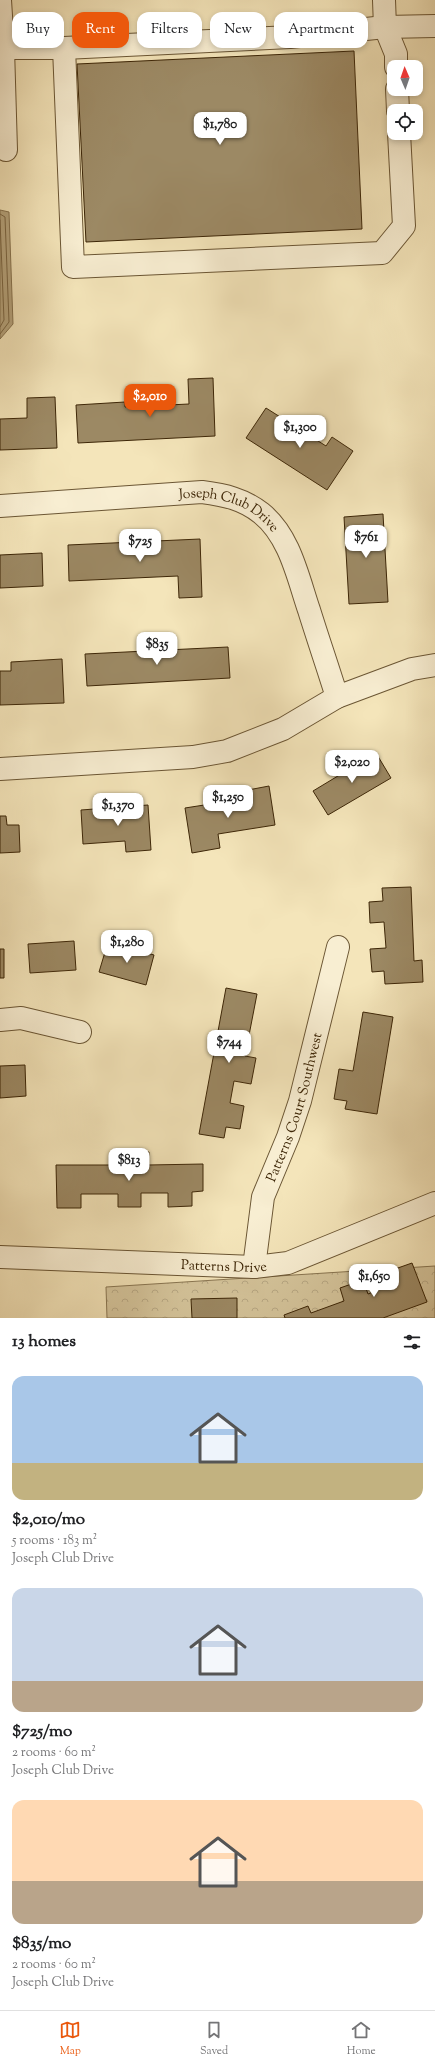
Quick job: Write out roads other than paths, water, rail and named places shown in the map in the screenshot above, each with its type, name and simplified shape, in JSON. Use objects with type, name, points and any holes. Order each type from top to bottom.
[{"type":"street","points":[[0,0],[6,150]]},
{"type":"street","points":[[384,0],[385,27],[396,54],[396,60]]},
{"type":"street","points":[[400,140],[404,226],[382,253],[74,267],[64,48],[290,37],[385,27],[435,26]]},
{"type":"street","points":[[3,48],[12,48]]},
{"type":"street","name":"Joseph Club Drive","points":[[0,506],[202,492],[229,496],[245,502],[262,514],[275,526],[288,550],[338,697]]},
{"type":"street","points":[[0,768],[192,757],[227,751],[283,729],[338,697],[412,669],[435,665]]},
{"type":"street","name":"Patterns Court Southwest","points":[[254,1267],[262,1197],[288,1137],[300,1101],[338,947]]},
{"type":"street","points":[[0,1020],[21,1018],[80,1032]]},
{"type":"street","name":"Patterns Drive","points":[[0,1257],[254,1267],[288,1263],[435,1203]]},
{"type":"water","points":[[0,210],[9,212],[13,324],[0,339]]}]
